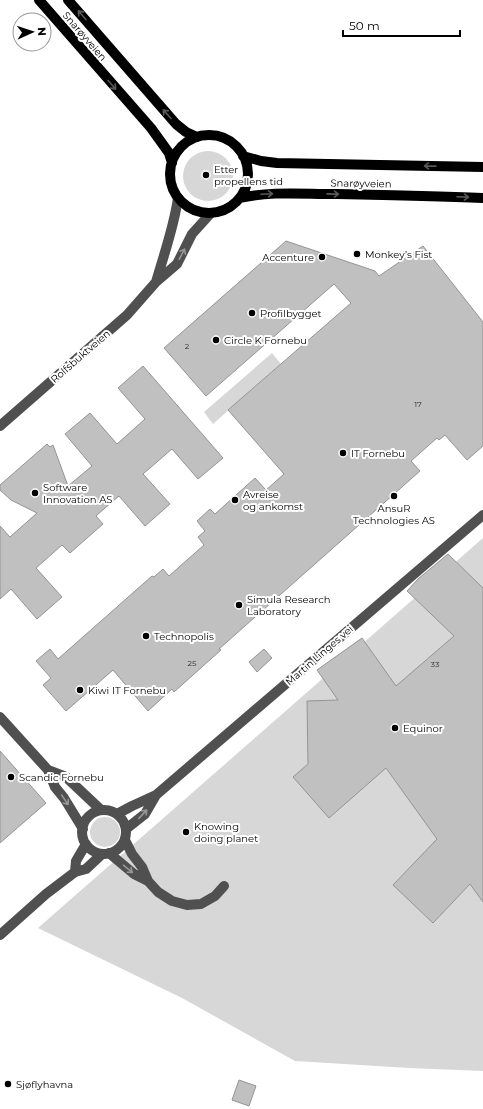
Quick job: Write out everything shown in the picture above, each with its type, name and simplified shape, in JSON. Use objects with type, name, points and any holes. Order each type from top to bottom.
[{"type":"main road","name":"Snarøyveien","points":[[39,0],[151,128],[168,153],[172,163]]},
{"type":"main road","name":"Snarøyveien","points":[[68,0],[176,124],[186,132],[197,137]]},
{"type":"main road","points":[[212,136],[227,140],[238,149],[246,164],[248,173],[244,191],[234,204],[219,212],[201,213],[192,210],[184,205],[174,192],[170,178],[172,163],[181,147],[188,141],[197,137],[212,136]]},
{"type":"main road","name":"Snarøyveien","points":[[243,156],[261,161],[277,163],[483,167]]},
{"type":"main road","name":"Snarøyveien","points":[[240,198],[261,194],[278,193],[483,198]]},
{"type":"street","name":"Rolfsbuktveien","points":[[156,282],[172,232],[178,198]]},
{"type":"street","name":"Rolfsbuktveien","points":[[0,426],[127,315],[156,282],[177,264],[192,234],[211,213]]},
{"type":"street","name":"Martin Linges vei","points":[[118,814],[156,795],[483,515]]},
{"type":"street","points":[[0,717],[48,770],[56,787],[83,829]]},
{"type":"street","points":[[48,770],[66,777],[101,810]]},
{"type":"street","name":"Martin Linges vei","points":[[125,835],[145,814],[156,795]]},
{"type":"street","points":[[148,882],[142,868],[132,854],[125,835],[124,822],[118,814],[101,810],[88,817],[83,829],[83,837],[86,844],[93,851],[106,854],[148,882],[164,897],[172,901],[187,905],[194,905],[208,901],[224,886]]},
{"type":"street","points":[[0,935],[46,894],[74,872],[86,869],[106,854],[120,848],[125,835]]},
{"type":"street","points":[[74,872],[76,861],[86,844]]},
{"type":"shaded area","points":[[208,151],[217,153],[226,158],[231,167],[233,176],[231,185],[226,194],[217,199],[208,201],[199,199],[190,194],[185,185],[183,176],[185,167],[190,158],[199,153]]},
{"type":"shaded area","points":[[272,353],[281,364],[213,424],[204,412]]},
{"type":"shaded area","points":[[483,538],[483,1071],[295,1061],[182,998],[38,928]]},
{"type":"shaded area","points":[[105,817],[116,821],[120,832],[116,843],[105,847],[94,843],[90,832],[94,821]]},
{"type":"building","name":"IT Fornebu","points":[[286,241],[375,271],[379,276],[423,246],[483,322],[483,446],[467,460],[445,435],[439,440],[437,438],[411,461],[420,471],[219,649],[221,650],[174,692],[172,689],[148,711],[113,670],[66,711],[43,685],[51,678],[36,661],[50,649],[58,659],[152,576],[154,577],[163,569],[169,576],[204,545],[198,537],[205,531],[197,521],[210,509],[215,514],[255,478],[266,490],[284,474],[228,410],[351,303],[334,284],[206,396],[164,348]]},
{"type":"building","points":[[143,366],[223,458],[198,479],[172,449],[143,474],[170,504],[145,526],[119,496],[96,516],[103,524],[70,553],[62,545],[36,568],[62,597],[37,619],[11,589],[0,599],[0,526],[10,537],[37,513],[11,500],[0,490],[0,485],[47,444],[50,447],[53,445],[68,486],[92,466],[65,434],[90,413],[117,444],[145,419],[118,388]]},
{"type":"building","name":"Equinor","points":[[448,554],[483,588],[483,902],[470,884],[433,923],[393,885],[437,839],[386,768],[329,818],[293,777],[308,764],[307,701],[338,700],[317,670],[362,638],[396,686],[454,636],[407,591],[418,579]]},
{"type":"building","points":[[264,649],[272,658],[257,672],[249,662]]},
{"type":"building","name":"Scandic Fornebu","points":[[0,751],[46,803],[0,843]]},
{"type":"building","points":[[239,1080],[256,1086],[249,1106],[232,1100]]},
{"type":"place","name":"Etter propellens tid","points":[[206,175]]},
{"type":"place","name":"Monkey’s Fist","points":[[357,254]]},
{"type":"place","name":"Accenture","points":[[322,257]]},
{"type":"place","name":"Profilbygget","points":[[252,313]]},
{"type":"place","name":"Circle K Fornebu","points":[[216,340]]},
{"type":"place","name":"IT Fornebu","points":[[343,453]]},
{"type":"place","name":"Software Innovation AS","points":[[35,493]]},
{"type":"place","name":"AnsuR Technologies AS","points":[[394,496]]},
{"type":"place","name":"Avreise og ankomst","points":[[235,500]]},
{"type":"place","name":"Simula Research Laboratory","points":[[239,605]]},
{"type":"place","name":"Technopolis","points":[[146,636]]},
{"type":"place","name":"Kiwi IT Fornebu","points":[[80,690]]},
{"type":"place","name":"Equinor","points":[[395,728]]},
{"type":"place","name":"Scandic Fornebu","points":[[11,777]]},
{"type":"place","name":"Knowing doing planet","points":[[186,832]]},
{"type":"place","name":"Sjøflyhavna","points":[[8,1084]]}]
